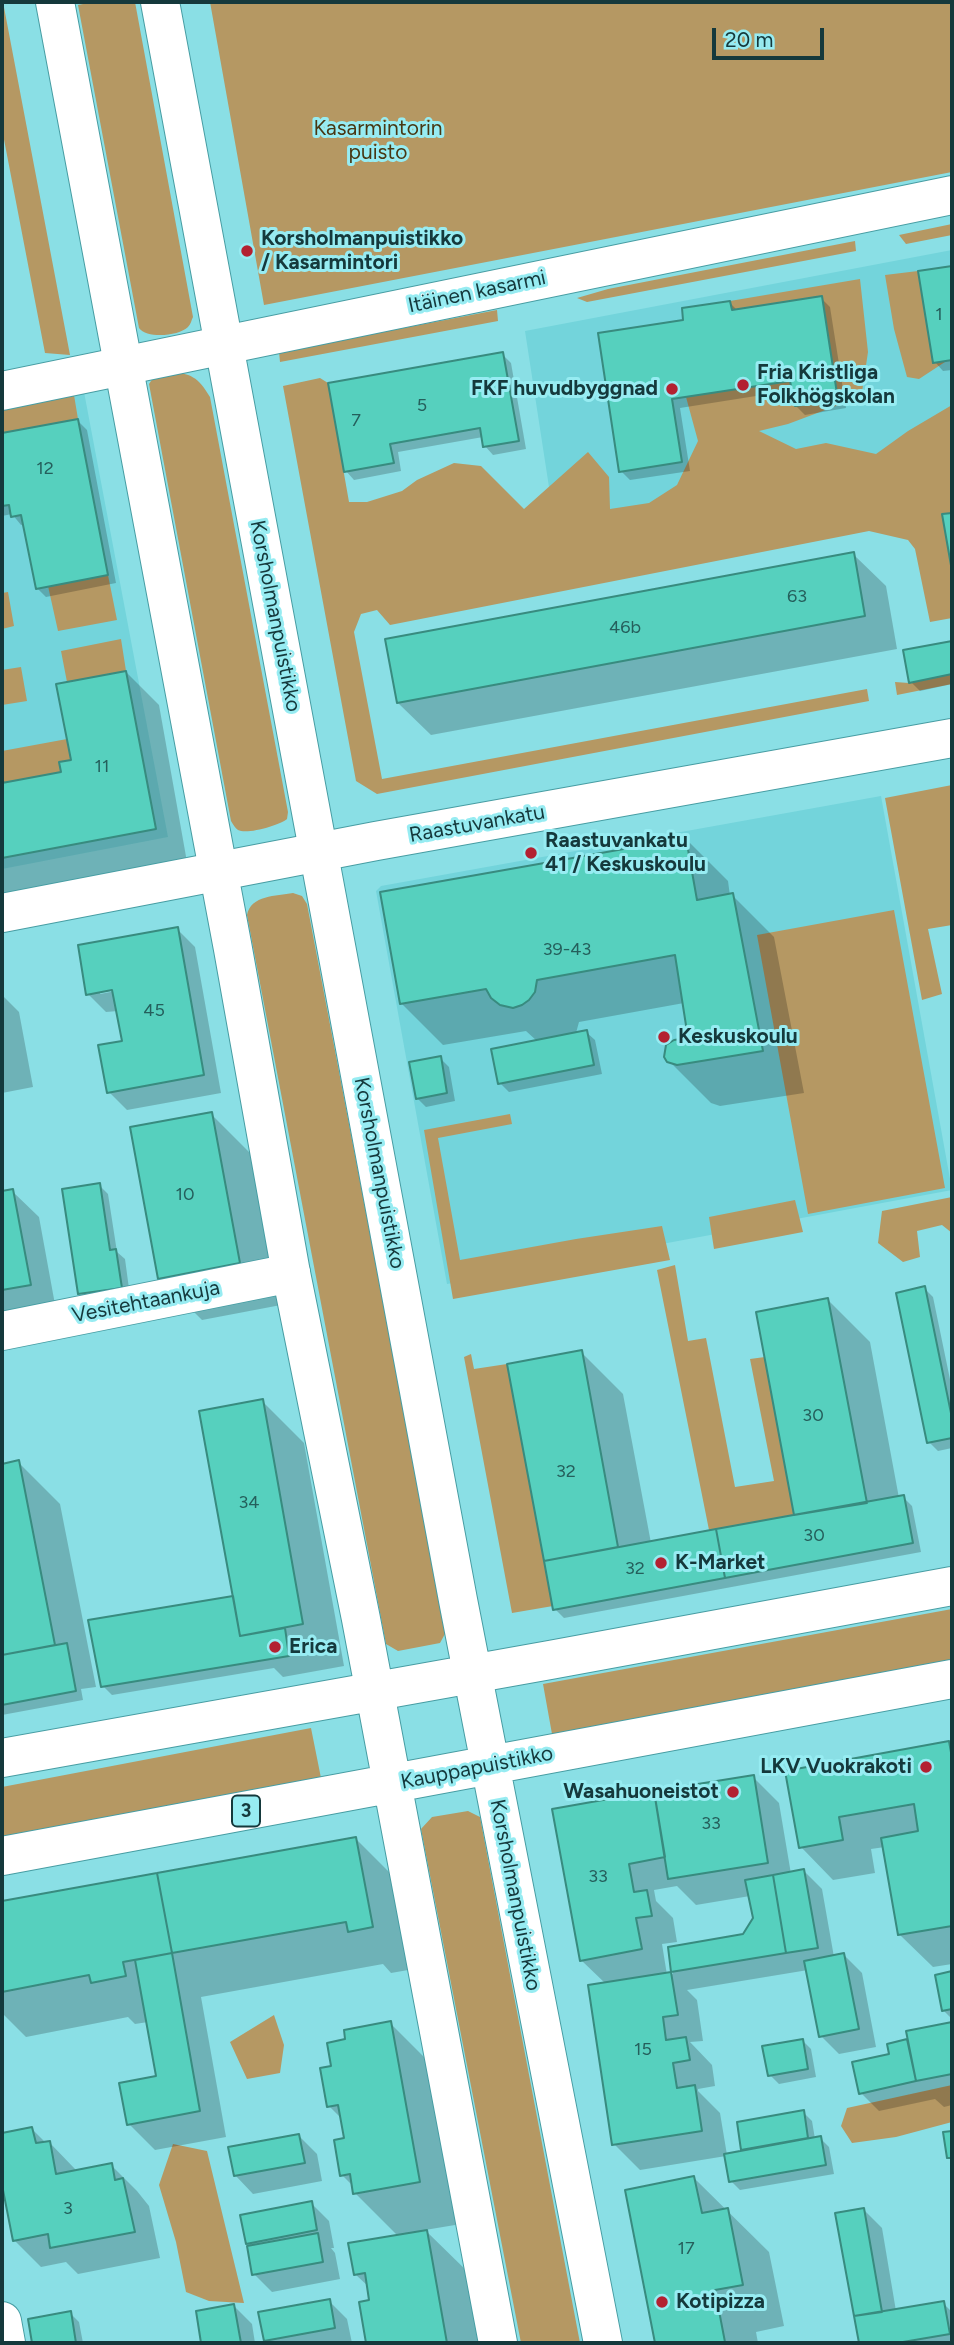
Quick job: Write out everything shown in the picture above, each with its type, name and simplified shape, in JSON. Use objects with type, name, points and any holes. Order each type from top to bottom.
[{"type":"main road","points":[[55,2],[291,1273],[374,1690],[498,2343]]},
{"type":"main road","name":"Korsholmanpuistikko","points":[[160,2],[472,1674],[603,2343]]},
{"type":"main road","name":"Itäinen kasarmi","points":[[2,391],[952,195]]},
{"type":"main road","name":"Raastuvankatu","points":[[2,913],[319,852],[952,738]]},
{"type":"main road","name":"Vesitehtaankuja","points":[[2,1331],[291,1273]]},
{"type":"main road","points":[[2,1758],[952,1586]]},
{"type":"main road","name":"Kauppapuistikko","points":[[2,1856],[952,1679]]},
{"type":"main road","points":[[2,2321],[6,2343]]},
{"type":"shaded area","name":"Fria Kristliga Folkhögskolan","points":[[952,250],[952,440],[555,526],[525,331]]},
{"type":"shaded area","points":[[81,376],[168,837],[2,869],[2,391]]},
{"type":"shaded area","name":"Keskuskoulu","points":[[881,796],[952,1190],[447,1284],[376,891],[381,886]]},
{"type":"green space","points":[[2,2],[70,355],[45,353],[2,129]]},
{"type":"green space","points":[[93,2],[135,2],[193,317],[188,327],[178,332],[156,335],[139,328],[78,5]]},
{"type":"green space","name":"Kasarmintorin puisto","points":[[210,2],[952,2],[952,172],[264,305]]},
{"type":"green space","points":[[952,224],[952,235],[906,244],[899,235]]},
{"type":"green space","points":[[855,241],[856,251],[587,302],[577,298],[608,289]]},
{"type":"green space","points":[[918,271],[933,363],[948,360],[919,379],[907,377],[894,329],[885,275]]},
{"type":"green space","points":[[860,279],[868,352],[862,392],[844,403],[788,424],[759,431],[796,449],[826,443],[876,454],[952,405],[952,513],[942,515],[952,571],[952,618],[930,622],[915,549],[908,540],[869,531],[390,625],[377,610],[361,614],[354,632],[382,779],[867,689],[869,701],[377,794],[356,781],[283,386],[320,378],[328,383],[349,502],[367,502],[402,491],[417,480],[454,463],[481,466],[524,509],[588,452],[609,477],[610,509],[649,503],[677,485],[698,441],[686,397],[790,381],[795,406],[838,399],[822,296],[732,310],[730,301]]},
{"type":"green space","points":[[497,310],[498,321],[280,362],[279,352]]},
{"type":"green space","points":[[168,372],[193,377],[210,397],[288,812],[287,819],[256,830],[238,830],[231,821],[149,384],[155,375]]},
{"type":"green space","points":[[73,389],[78,419],[2,433],[2,402]]},
{"type":"green space","points":[[108,575],[117,620],[58,631],[48,586]]},
{"type":"green space","points":[[8,592],[14,626],[2,629],[2,593]]},
{"type":"green space","points":[[121,639],[126,671],[67,682],[61,651]]},
{"type":"green space","points":[[21,667],[27,701],[2,705],[2,670]]},
{"type":"green space","points":[[952,674],[952,684],[897,695],[895,682],[909,683]]},
{"type":"green space","points":[[67,739],[71,760],[61,772],[2,783],[2,751]]},
{"type":"green space","points":[[952,785],[952,925],[928,929],[942,994],[922,1000],[885,798]]},
{"type":"green space","points":[[293,893],[302,896],[307,904],[446,1632],[440,1643],[398,1651],[386,1644],[247,915],[249,908],[259,900]]},
{"type":"green space","points":[[894,910],[945,1188],[808,1214],[757,935]]},
{"type":"green space","points":[[510,1114],[512,1124],[438,1138],[460,1260],[662,1226],[670,1260],[453,1299],[424,1130]]},
{"type":"green space","points":[[952,1197],[952,1233],[942,1225],[917,1231],[920,1257],[903,1262],[878,1243],[882,1211]]},
{"type":"green space","points":[[795,1200],[803,1232],[714,1249],[709,1217]]},
{"type":"green space","points":[[675,1265],[688,1341],[706,1338],[735,1487],[774,1481],[750,1359],[765,1357],[794,1515],[709,1530],[657,1270]]},
{"type":"green space","points":[[471,1354],[474,1369],[507,1364],[553,1606],[512,1613],[464,1357]]},
{"type":"green space","points":[[952,1609],[952,1660],[552,1734],[543,1684]]},
{"type":"green space","points":[[311,1728],[321,1778],[2,1838],[2,1787]]},
{"type":"green space","points":[[468,1811],[480,1817],[580,2343],[521,2343],[421,1829],[432,1817]]},
{"type":"green space","points":[[274,2015],[284,2045],[280,2073],[247,2079],[230,2042]]},
{"type":"green space","points":[[952,2085],[952,2122],[896,2137],[852,2143],[841,2126],[847,2108]]},
{"type":"green space","points":[[173,2144],[207,2151],[244,2303],[209,2301],[186,2292],[176,2242],[159,2185]]},
{"type":"building","points":[[952,266],[952,360],[933,363],[918,271]]},
{"type":"building","name":"FKF huvudbyggnad","points":[[822,296],[838,400],[795,406],[790,381],[672,399],[682,462],[619,472],[598,333],[683,320],[682,308],[730,301],[732,310]]},
{"type":"building","points":[[503,352],[519,441],[483,447],[480,428],[390,444],[394,463],[344,472],[328,383]]},
{"type":"building","points":[[78,419],[108,575],[36,589],[21,515],[11,517],[9,505],[2,506],[2,433]]},
{"type":"building","points":[[952,513],[952,571],[942,514]]},
{"type":"building","points":[[854,552],[865,616],[397,703],[385,639]]},
{"type":"building","points":[[952,641],[952,674],[909,683],[903,650]]},
{"type":"building","points":[[126,671],[156,829],[2,858],[2,783],[61,772],[59,762],[71,760],[56,684]]},
{"type":"building","points":[[686,838],[697,900],[733,893],[763,1051],[677,1065],[667,1062],[664,1057],[666,1045],[674,1040],[688,1038],[675,955],[537,980],[535,992],[529,1000],[513,1008],[500,1005],[491,998],[486,989],[400,1004],[380,892]]},
{"type":"building","points":[[178,927],[204,1075],[107,1093],[98,1045],[122,1041],[112,990],[86,995],[78,945]]},
{"type":"building","points":[[587,1030],[594,1065],[498,1084],[491,1049]]},
{"type":"building","points":[[441,1056],[447,1093],[416,1099],[409,1062]]},
{"type":"building","points":[[212,1112],[240,1263],[158,1279],[130,1127]]},
{"type":"building","points":[[100,1183],[110,1250],[116,1249],[122,1288],[78,1294],[62,1189]]},
{"type":"building","points":[[13,1189],[31,1285],[2,1290],[2,1191]]},
{"type":"building","points":[[925,1286],[952,1418],[952,1438],[927,1443],[896,1293]]},
{"type":"building","points":[[828,1298],[867,1503],[794,1515],[756,1312]]},
{"type":"building","points":[[582,1350],[618,1547],[544,1561],[507,1364]]},
{"type":"building","points":[[263,1399],[303,1624],[240,1636],[199,1411]]},
{"type":"building","points":[[19,1460],[55,1645],[2,1655],[2,1464]]},
{"type":"building","points":[[904,1495],[913,1543],[725,1578],[716,1529]]},
{"type":"building","points":[[716,1529],[725,1578],[553,1610],[544,1561]]},
{"type":"building","points":[[233,1596],[240,1636],[285,1628],[289,1656],[101,1687],[88,1620]]},
{"type":"building","points":[[67,1643],[76,1691],[2,1705],[2,1655]]},
{"type":"building","points":[[949,1741],[952,1758],[952,1926],[898,1935],[881,1838],[918,1831],[914,1804],[839,1817],[843,1840],[799,1848],[785,1771]]},
{"type":"building","points":[[754,1775],[768,1863],[668,1879],[654,1791]]},
{"type":"building","points":[[654,1791],[665,1857],[629,1864],[634,1892],[647,1890],[652,1916],[636,1918],[642,1949],[580,1961],[552,1809]]},
{"type":"building","points":[[356,1837],[373,1927],[348,1932],[346,1922],[172,1953],[157,1873]]},
{"type":"building","points":[[804,1869],[818,1948],[786,1953],[773,1875]]},
{"type":"building","points":[[157,1873],[172,1953],[123,1962],[126,1976],[91,1983],[89,1975],[2,1992],[2,1901]]},
{"type":"building","points":[[773,1875],[786,1953],[671,1972],[668,1947],[743,1934],[753,1918],[745,1880]]},
{"type":"building","points":[[172,1953],[200,2111],[127,2125],[119,2083],[156,2076],[135,1960]]},
{"type":"building","points":[[844,1953],[859,2029],[819,2037],[804,1961]]},
{"type":"building","points":[[952,1971],[952,2009],[942,2011],[935,1975]]},
{"type":"building","points":[[671,1972],[678,2015],[663,2017],[666,2040],[686,2037],[690,2060],[673,2063],[677,2088],[695,2085],[702,2131],[612,2145],[588,1985]]},
{"type":"building","points":[[391,2021],[420,2182],[353,2194],[350,2174],[340,2176],[334,2140],[344,2138],[338,2105],[327,2107],[320,2068],[331,2066],[327,2043],[345,2039],[344,2030]]},
{"type":"building","points":[[952,2022],[952,2074],[916,2081],[906,2031]]},
{"type":"building","points":[[803,2039],[808,2069],[768,2076],[762,2046]]},
{"type":"building","points":[[907,2039],[916,2081],[859,2094],[852,2062],[889,2054],[887,2044]]},
{"type":"building","points":[[804,2110],[808,2138],[741,2150],[737,2122]]},
{"type":"building","points":[[32,2127],[36,2143],[50,2141],[56,2174],[112,2163],[115,2180],[123,2178],[135,2232],[50,2248],[48,2234],[13,2241],[2,2185],[2,2133]]},
{"type":"building","points":[[952,2131],[952,2158],[947,2158],[943,2132]]},
{"type":"building","points":[[299,2134],[305,2163],[234,2176],[228,2147]]},
{"type":"building","points":[[821,2136],[826,2165],[729,2182],[724,2154]]},
{"type":"building","points":[[694,2176],[702,2213],[728,2208],[743,2285],[715,2290],[725,2342],[655,2343],[625,2190]]},
{"type":"building","points":[[312,2201],[317,2230],[246,2244],[240,2215]]},
{"type":"building","points":[[864,2208],[882,2312],[854,2316],[835,2213]]},
{"type":"building","points":[[427,2230],[447,2343],[366,2343],[359,2302],[369,2300],[365,2273],[354,2275],[348,2243]]},
{"type":"building","points":[[318,2233],[323,2262],[252,2275],[247,2246]]},
{"type":"building","points":[[330,2299],[335,2328],[264,2341],[258,2312]]},
{"type":"building","points":[[944,2301],[950,2334],[897,2343],[859,2343],[854,2316]]},
{"type":"building","points":[[234,2304],[241,2343],[201,2343],[196,2311]]},
{"type":"building","points":[[71,2311],[76,2343],[32,2343],[28,2319]]},
{"type":"place","name":"Korsholmanpuistikko / Kasarmintori","points":[[247,251]]},
{"type":"place","name":"Fria Kristliga Folkhögskolan","points":[[743,385]]},
{"type":"place","name":"FKF huvudbyggnad","points":[[672,389]]},
{"type":"place","name":"Raastuvankatu 41 / Keskuskoulu","points":[[531,853]]},
{"type":"place","name":"Keskuskoulu","points":[[664,1037]]},
{"type":"place","name":"K-Market","points":[[661,1563]]},
{"type":"place","name":"Erica","points":[[275,1647]]},
{"type":"place","name":"LKV Vuokrakoti","points":[[926,1767]]},
{"type":"place","name":"Wasahuoneistot","points":[[733,1792]]},
{"type":"place","name":"Kotipizza","points":[[662,2302]]}]
